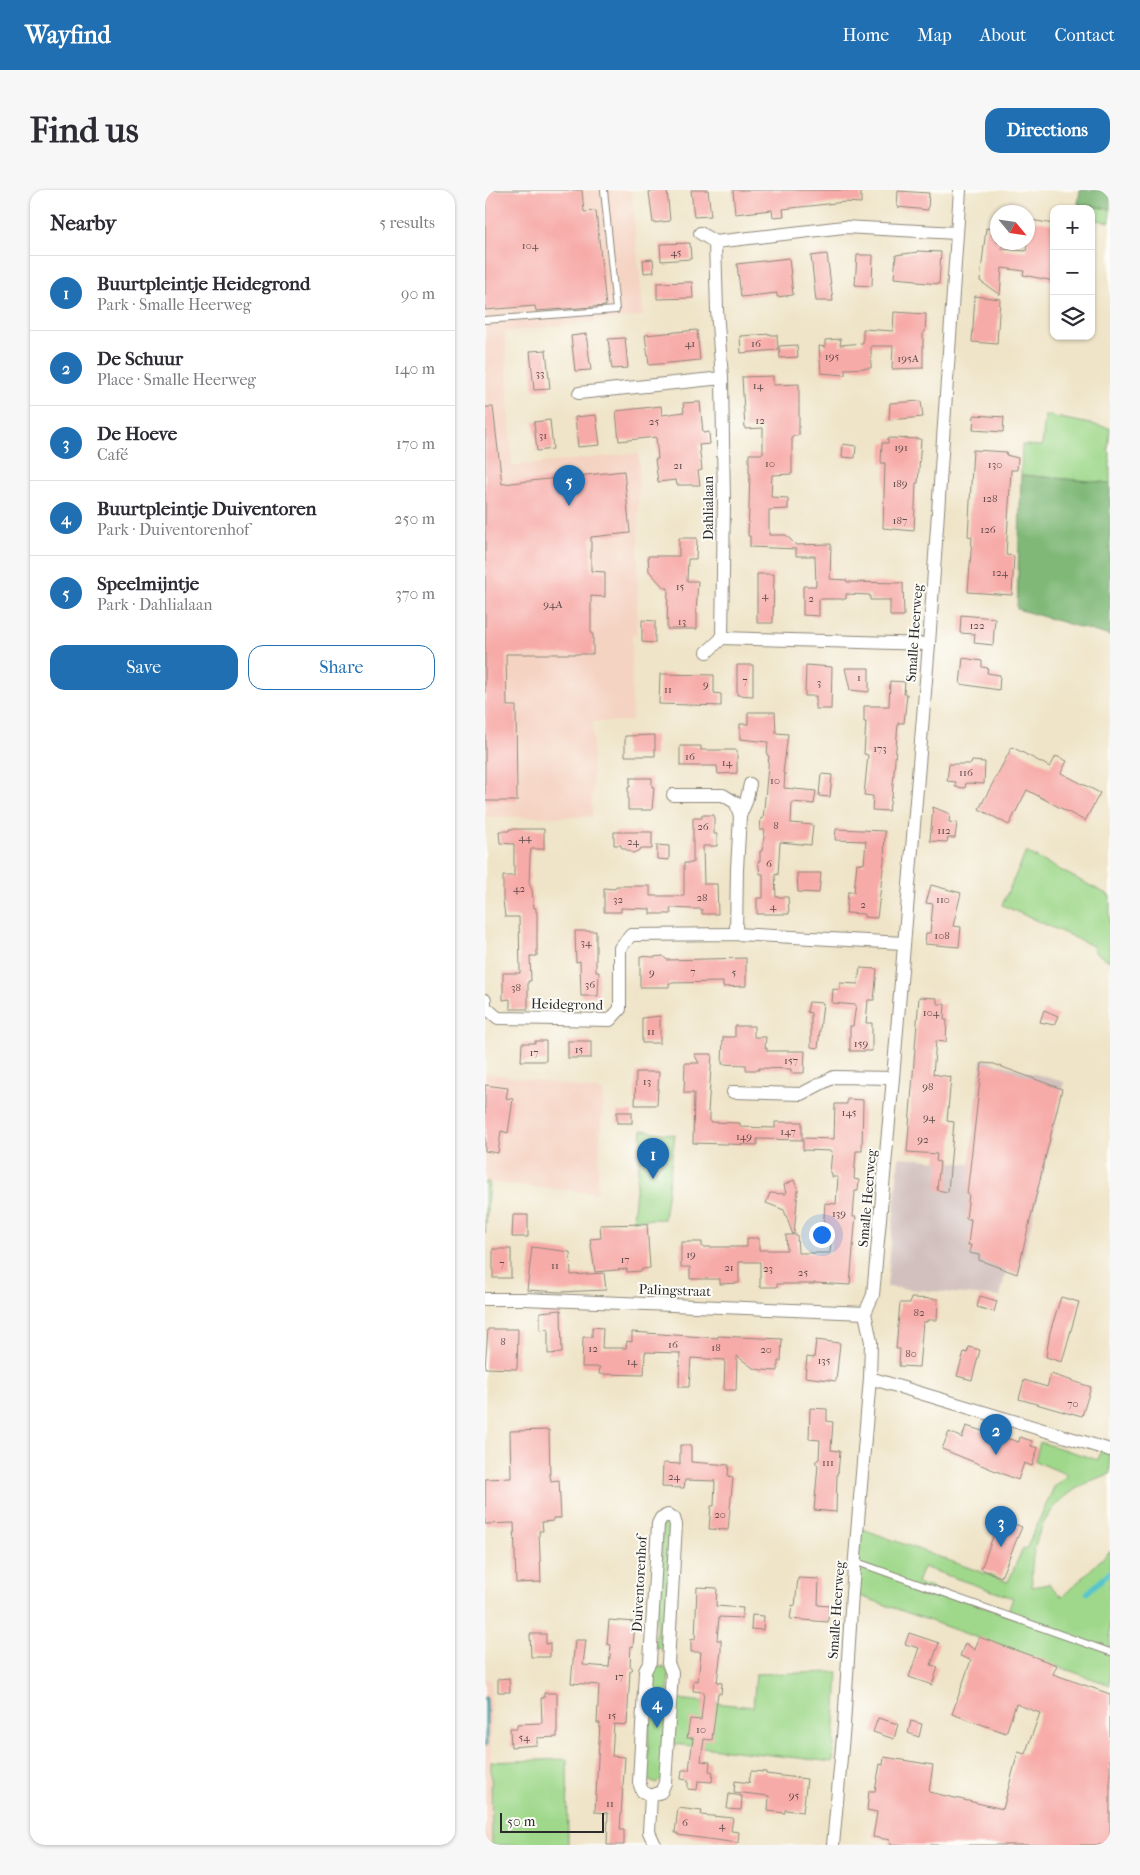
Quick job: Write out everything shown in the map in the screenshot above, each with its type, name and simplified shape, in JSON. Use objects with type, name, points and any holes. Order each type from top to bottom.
[{"type":"street","name":"Smalle Heerweg","points":[[833,1845],[870,1378],[871,1342],[865,1313],[873,1295],[893,1078],[929,644],[960,190]]},
{"type":"street","points":[[700,233],[715,242],[844,227],[957,233]]},
{"type":"street","name":"Dahlialaan","points":[[715,242],[722,378],[724,502],[721,638]]},
{"type":"street","points":[[579,393],[722,378]]},
{"type":"street","points":[[707,652],[721,638],[929,644]]},
{"type":"street","points":[[736,934],[740,816],[746,802],[750,784]]},
{"type":"street","points":[[673,795],[723,795],[736,803],[740,816]]},
{"type":"street","name":"Heidegrond","points":[[485,1000],[485,1007],[498,1018],[610,1020],[620,1008],[620,948],[631,935],[736,934],[904,944]]},
{"type":"street","points":[[733,1092],[801,1094],[834,1077],[893,1078]]},
{"type":"street","name":"Palingstraat","points":[[485,1300],[524,1299],[865,1313]]},
{"type":"street","points":[[870,1378],[1110,1450]]},
{"type":"street","name":"Duiventorenhof","points":[[667,1515],[674,1518],[676,1525],[669,1663],[672,1673],[665,1783],[661,1792],[651,1796],[642,1791],[639,1782],[645,1671],[650,1662],[658,1524],[661,1518],[667,1515]]},
{"type":"street","points":[[650,1662],[659,1659],[669,1663]]},
{"type":"street","points":[[651,1796],[649,1832],[655,1845]]},
{"type":"lane","points":[[485,320],[616,310],[604,190]]},
{"type":"lane","points":[[854,1561],[1110,1652]]},
{"type":"shaded area","points":[[485,190],[631,190],[644,316],[505,332],[512,466],[639,453],[637,634],[632,634],[632,721],[593,722],[592,817],[485,817]]},
{"type":"shaded area","points":[[981,1059],[1064,1082],[1020,1271],[1017,1274],[1006,1270],[1000,1297],[887,1287],[899,1157],[970,1164]]},
{"type":"shaded area","points":[[485,1073],[603,1091],[597,1193],[485,1182]]},
{"type":"shaded area","points":[[485,1679],[491,1679],[491,1845],[485,1845]]},
{"type":"green space","points":[[1080,190],[1110,190],[1110,209],[1095,207],[1095,205],[1078,204]]},
{"type":"green space","points":[[1095,207],[1110,209],[1110,222],[1095,220]]},
{"type":"green space","points":[[1045,415],[1110,428],[1108,451],[1110,452],[1110,483],[1021,475],[1022,445],[1042,446]]},
{"type":"green space","points":[[1021,475],[1110,483],[1110,636],[1017,609]]},
{"type":"green space","points":[[1026,852],[1110,896],[1110,961],[1094,952],[1093,946],[1002,905]]},
{"type":"green space","points":[[642,1130],[675,1135],[664,1219],[633,1220]]},
{"type":"green space","points":[[485,1182],[489,1182],[485,1234]]},
{"type":"green space","points":[[1040,1442],[1098,1460],[1102,1447],[1110,1452],[1110,1474],[1090,1481],[1074,1490],[1060,1502],[1040,1530],[1032,1566],[1032,1587],[1049,1584],[1062,1597],[1110,1551],[1110,1685],[852,1593],[857,1527],[1008,1582],[1023,1548],[1026,1549],[1054,1487],[1068,1475],[1035,1461]],"holes":[[[923,1567],[1013,1598],[1007,1615],[917,1583]]]},
{"type":"green space","points":[[671,1520],[664,1650],[655,1646],[663,1521]]},
{"type":"green space","points":[[664,1667],[669,1674],[663,1779],[656,1784],[648,1780],[647,1777],[651,1678],[653,1669]]},
{"type":"green space","points":[[838,1672],[833,1762],[674,1744],[676,1699],[753,1707],[756,1674]]},
{"type":"green space","points":[[567,1759],[568,1845],[492,1845],[491,1762]]},
{"type":"sand","points":[[651,1153],[657,1155],[657,1166],[652,1169],[646,1163],[646,1155]]},
{"type":"water","points":[[485,1697],[487,1697],[487,1746],[485,1746]]},
{"type":"building","points":[[485,190],[582,190],[584,212],[596,211],[606,306],[536,311],[535,306],[485,310]]},
{"type":"building","points":[[667,190],[670,221],[653,223],[649,192]]},
{"type":"building","points":[[691,190],[708,190],[711,216],[694,217]]},
{"type":"building","points":[[733,190],[861,190],[861,203],[845,202],[783,209],[784,216],[773,217],[772,210],[735,214]]},
{"type":"building","points":[[898,191],[929,193],[928,210],[897,207]]},
{"type":"building","points":[[1035,221],[1050,223],[1050,280],[1023,275],[1024,271],[1002,268],[1000,295],[980,281],[986,228],[990,229],[990,250],[1035,250]]},
{"type":"building","points":[[690,243],[691,259],[661,261],[660,244]]},
{"type":"building","points":[[917,251],[941,252],[939,284],[894,278],[896,255]]},
{"type":"building","points":[[827,254],[833,301],[816,301],[811,256]]},
{"type":"building","points":[[857,255],[873,255],[872,286],[855,285]]},
{"type":"building","points":[[789,258],[793,295],[777,297],[777,293],[741,297],[737,264]]},
{"type":"building","points":[[653,259],[654,272],[644,273],[643,260]]},
{"type":"building","points":[[692,282],[693,298],[657,299],[657,283]]},
{"type":"building","points":[[975,296],[1000,299],[997,344],[972,342]]},
{"type":"building","points":[[894,312],[926,314],[925,332],[923,332],[923,368],[892,369],[893,346],[871,346],[871,368],[845,369],[845,375],[821,373],[819,346],[825,347],[825,340],[841,339],[840,345],[863,343],[863,329],[893,331]]},
{"type":"building","points":[[697,330],[700,360],[649,365],[645,335]]},
{"type":"building","points":[[586,334],[591,370],[575,371],[571,336]]},
{"type":"building","points":[[777,335],[778,350],[741,353],[740,336]]},
{"type":"building","points":[[625,338],[628,368],[612,369],[608,339]]},
{"type":"building","points":[[797,345],[798,357],[780,358],[779,346]]},
{"type":"building","points":[[546,350],[550,389],[534,390],[530,351]]},
{"type":"building","points":[[773,376],[773,385],[799,384],[799,435],[792,436],[792,474],[772,475],[771,497],[788,498],[788,509],[769,510],[769,535],[786,535],[796,545],[831,544],[830,579],[847,580],[847,582],[903,583],[904,616],[890,616],[890,600],[870,600],[870,595],[846,594],[846,599],[819,599],[819,616],[803,615],[803,586],[816,586],[815,556],[796,556],[796,549],[750,547],[750,536],[748,536],[749,454],[763,454],[763,428],[745,429],[742,377]]},
{"type":"building","points":[[921,401],[923,417],[889,420],[890,403]]},
{"type":"building","points":[[700,402],[703,433],[709,432],[710,444],[699,445],[702,470],[698,471],[700,485],[677,485],[676,480],[658,482],[655,459],[658,459],[656,437],[619,441],[616,411],[661,406],[662,415],[684,412],[683,403]]},
{"type":"building","points":[[485,407],[493,407],[502,484],[624,471],[630,533],[591,537],[591,571],[605,572],[605,597],[591,596],[593,654],[506,654],[507,706],[516,706],[517,801],[485,801]]},
{"type":"building","points":[[596,415],[600,445],[578,447],[575,417]]},
{"type":"building","points":[[974,415],[1004,417],[1003,432],[973,430]]},
{"type":"building","points":[[550,420],[553,449],[537,451],[534,422]]},
{"type":"building","points":[[888,438],[921,439],[918,483],[916,483],[914,531],[883,528],[885,463],[881,463],[882,443],[888,443]]},
{"type":"building","points":[[843,444],[856,446],[855,458],[842,457]]},
{"type":"building","points":[[973,450],[1007,452],[1006,455],[1018,458],[1017,470],[1011,470],[1006,555],[1014,556],[1012,595],[968,592],[972,537],[968,536]]},
{"type":"building","points":[[679,538],[697,538],[696,559],[688,559],[687,581],[698,581],[697,629],[667,629],[668,588],[664,588],[649,571],[648,556],[679,556]]},
{"type":"building","points":[[757,574],[774,574],[773,623],[757,623]]},
{"type":"building","points":[[961,615],[995,618],[993,645],[974,643],[975,634],[960,633]]},
{"type":"building","points":[[642,620],[655,621],[655,643],[642,642]]},
{"type":"building","points":[[963,658],[982,661],[982,667],[988,668],[987,673],[1000,675],[999,690],[960,684]]},
{"type":"building","points":[[737,665],[753,665],[753,696],[737,695]]},
{"type":"building","points":[[806,665],[832,667],[831,709],[816,709],[816,696],[805,696]]},
{"type":"building","points":[[845,668],[869,668],[869,692],[850,690]]},
{"type":"building","points":[[660,674],[714,675],[714,693],[721,694],[721,706],[659,704]]},
{"type":"building","points":[[890,681],[905,682],[904,694],[907,694],[904,723],[898,723],[892,797],[889,811],[872,810],[873,796],[864,795],[868,755],[864,754],[866,722],[864,722],[864,706],[889,706]]},
{"type":"building","points":[[748,712],[775,712],[776,733],[788,734],[783,773],[785,774],[784,788],[816,791],[814,804],[792,802],[791,823],[813,825],[811,845],[780,842],[778,875],[775,874],[776,897],[788,897],[789,914],[757,914],[757,898],[763,898],[763,874],[760,874],[758,861],[760,861],[760,851],[762,851],[765,830],[760,830],[761,818],[763,819],[769,756],[767,755],[768,742],[740,739],[740,724],[748,724]]},
{"type":"building","points":[[655,735],[655,756],[625,756],[625,736]]},
{"type":"building","points":[[680,746],[701,746],[701,750],[737,750],[737,773],[718,774],[717,766],[680,766]]},
{"type":"building","points":[[1012,747],[1050,767],[1056,756],[1067,761],[1061,773],[1100,793],[1085,821],[1027,790],[1009,825],[979,809]]},
{"type":"building","points":[[972,761],[985,762],[984,784],[966,783],[965,788],[955,787],[956,782],[947,781],[949,764],[971,764]]},
{"type":"building","points":[[821,774],[832,775],[830,797],[819,796]]},
{"type":"building","points":[[630,778],[652,778],[652,787],[654,787],[652,810],[628,810]]},
{"type":"building","points":[[933,807],[950,814],[949,822],[957,823],[955,838],[948,838],[947,842],[930,841]]},
{"type":"building","points":[[702,815],[714,815],[714,834],[717,834],[717,846],[703,846],[704,884],[717,884],[718,914],[702,914],[702,909],[670,908],[671,914],[650,914],[650,909],[621,908],[621,912],[604,912],[604,888],[650,886],[650,896],[684,896],[684,863],[693,863],[693,818],[702,818]]},
{"type":"building","points":[[509,829],[544,829],[544,849],[531,849],[530,856],[529,883],[532,890],[534,908],[536,908],[537,912],[537,956],[530,956],[531,981],[528,981],[528,1009],[510,1009],[510,999],[503,1000],[503,973],[520,973],[519,917],[505,917],[503,900],[503,876],[514,876],[514,844],[500,843],[499,831],[509,831]]},
{"type":"building","points":[[836,829],[885,831],[884,861],[877,918],[864,917],[864,914],[846,913],[848,892],[854,892],[857,863],[864,864],[866,841],[835,840]]},
{"type":"building","points":[[614,832],[652,832],[652,849],[642,849],[633,853],[621,847],[621,845],[614,845]]},
{"type":"building","points":[[657,845],[669,846],[669,860],[657,859]]},
{"type":"building","points":[[797,873],[821,873],[819,893],[798,892]]},
{"type":"building","points":[[931,885],[961,893],[953,926],[961,927],[959,947],[925,944],[926,933],[930,933],[933,904],[926,903]]},
{"type":"building","points":[[575,931],[596,931],[596,972],[599,972],[598,996],[581,996],[580,961],[576,962]]},
{"type":"building","points":[[640,956],[663,956],[667,960],[746,958],[746,986],[723,987],[723,982],[669,983],[669,987],[640,987]]},
{"type":"building","points":[[860,968],[877,969],[874,1000],[868,1000],[866,1023],[872,1023],[872,1051],[850,1051],[850,1026],[853,1026],[856,1005],[832,1003],[833,989],[840,990],[840,983],[858,984]]},
{"type":"building","points":[[919,997],[937,998],[937,1004],[945,1004],[944,1020],[947,1020],[946,1042],[936,1041],[933,1074],[951,1077],[947,1121],[954,1122],[948,1192],[937,1190],[940,1162],[936,1161],[937,1154],[907,1152]]},
{"type":"building","points":[[809,1002],[823,1003],[818,1048],[811,1047],[811,1013],[807,1012]]},
{"type":"building","points":[[1044,1010],[1058,1016],[1054,1025],[1040,1022]]},
{"type":"building","points":[[660,1016],[660,1043],[642,1043],[642,1018]]},
{"type":"building","points":[[735,1026],[754,1026],[754,1037],[766,1037],[765,1048],[767,1048],[767,1051],[805,1051],[804,1073],[791,1073],[791,1069],[759,1068],[759,1070],[746,1070],[746,1065],[722,1064],[723,1037],[735,1037]]},
{"type":"building","points":[[535,1041],[546,1041],[546,1061],[521,1061],[522,1043],[535,1043]]},
{"type":"building","points":[[568,1041],[591,1041],[591,1058],[568,1058]]},
{"type":"building","points":[[694,1054],[712,1054],[708,1112],[710,1112],[710,1122],[740,1123],[740,1127],[775,1128],[775,1122],[802,1122],[802,1140],[757,1139],[757,1145],[693,1143],[694,1093],[684,1093],[685,1063],[699,1063]]},
{"type":"building","points":[[982,1063],[994,1064],[1062,1089],[1017,1274],[979,1260],[979,1255],[969,1253],[971,1245],[968,1245],[971,1219],[966,1219],[969,1194],[967,1194]]},
{"type":"building","points":[[636,1072],[659,1072],[657,1105],[635,1105]]},
{"type":"building","points":[[485,1085],[508,1088],[506,1098],[513,1099],[508,1133],[501,1131],[498,1153],[485,1151]]},
{"type":"building","points":[[847,1099],[863,1100],[862,1151],[856,1151],[854,1179],[859,1180],[858,1191],[855,1191],[853,1217],[856,1217],[850,1285],[814,1283],[777,1284],[777,1287],[760,1287],[760,1262],[739,1262],[739,1283],[720,1284],[720,1279],[690,1279],[690,1267],[681,1267],[681,1242],[702,1242],[702,1247],[747,1247],[747,1238],[759,1238],[759,1250],[787,1250],[786,1235],[793,1235],[784,1210],[766,1203],[770,1193],[786,1194],[784,1185],[794,1180],[798,1190],[794,1235],[797,1235],[798,1253],[830,1253],[832,1233],[823,1232],[825,1203],[836,1204],[838,1177],[832,1177],[830,1172],[832,1151],[803,1150],[803,1138],[834,1139],[835,1104],[847,1104]]},
{"type":"building","points":[[617,1112],[632,1112],[632,1123],[617,1123]]},
{"type":"building","points":[[513,1215],[528,1215],[528,1237],[512,1237]]},
{"type":"building","points":[[647,1224],[650,1268],[642,1269],[642,1271],[627,1272],[627,1269],[595,1272],[590,1239],[601,1238],[600,1225]]},
{"type":"building","points":[[532,1247],[570,1252],[571,1275],[604,1273],[606,1290],[560,1292],[527,1290]]},
{"type":"building","points":[[493,1249],[511,1249],[511,1278],[493,1278]]},
{"type":"building","points":[[980,1296],[997,1301],[994,1312],[977,1307]]},
{"type":"building","points":[[1061,1297],[1079,1302],[1062,1362],[1046,1357],[1050,1332]]},
{"type":"building","points":[[911,1298],[938,1299],[937,1320],[923,1322],[919,1367],[899,1366],[900,1349],[896,1349],[900,1303],[910,1303]]},
{"type":"building","points":[[561,1310],[562,1353],[548,1354],[548,1329],[540,1330],[540,1312]]},
{"type":"building","points":[[592,1327],[603,1328],[602,1348],[626,1348],[627,1341],[632,1342],[632,1332],[718,1338],[718,1336],[782,1339],[781,1361],[778,1361],[778,1371],[761,1370],[753,1368],[737,1356],[736,1390],[724,1390],[725,1360],[691,1358],[689,1387],[679,1387],[680,1353],[645,1352],[644,1375],[599,1374],[600,1367],[582,1367],[583,1337],[592,1337]]},
{"type":"building","points":[[488,1329],[518,1329],[517,1369],[485,1368]]},
{"type":"building","points":[[816,1340],[840,1343],[836,1381],[805,1377],[807,1357],[814,1358]]},
{"type":"building","points":[[969,1347],[980,1350],[972,1380],[957,1376],[964,1352],[967,1353]]},
{"type":"building","points":[[1051,1374],[1091,1387],[1082,1416],[1019,1399],[1024,1380],[1047,1387]]},
{"type":"building","points":[[810,1408],[827,1409],[827,1421],[833,1422],[831,1450],[840,1451],[837,1473],[836,1512],[814,1510],[818,1465],[815,1462],[819,1459],[820,1440],[809,1439]]},
{"type":"building","points":[[966,1426],[1019,1442],[1020,1437],[1032,1441],[1031,1446],[1038,1448],[1032,1466],[1024,1463],[1018,1480],[942,1449],[949,1432],[962,1438]]},
{"type":"building","points":[[549,1430],[550,1476],[551,1481],[559,1480],[561,1518],[553,1518],[553,1521],[542,1522],[543,1531],[539,1531],[541,1582],[516,1583],[514,1523],[485,1524],[485,1479],[511,1478],[510,1431]]},
{"type":"building","points":[[680,1445],[691,1445],[691,1462],[729,1465],[728,1476],[733,1477],[728,1530],[709,1529],[711,1506],[714,1506],[715,1481],[685,1480],[684,1488],[662,1487],[663,1463],[680,1464]]},
{"type":"building","points":[[1000,1518],[1022,1527],[1001,1577],[981,1569]]},
{"type":"building","points":[[798,1578],[819,1579],[818,1605],[829,1606],[828,1622],[790,1619],[792,1605],[795,1606]]},
{"type":"building","points":[[697,1587],[717,1588],[716,1606],[743,1608],[742,1618],[719,1617],[717,1640],[721,1640],[721,1651],[717,1682],[722,1683],[721,1694],[718,1693],[712,1740],[704,1739],[701,1761],[710,1762],[709,1771],[713,1772],[712,1782],[698,1781],[697,1790],[688,1789],[688,1780],[681,1779],[682,1770],[689,1770],[693,1738],[687,1738],[690,1719],[701,1720],[704,1692],[693,1691],[694,1680],[698,1681],[701,1652],[691,1652],[691,1639],[695,1640]]},
{"type":"building","points":[[752,1615],[764,1616],[763,1630],[751,1629]]},
{"type":"building","points":[[609,1620],[635,1622],[633,1647],[631,1646],[630,1665],[633,1669],[630,1671],[627,1725],[614,1724],[612,1756],[625,1757],[620,1830],[624,1830],[624,1845],[607,1845],[608,1813],[595,1812],[600,1723],[597,1723],[599,1685],[571,1683],[575,1640],[586,1640],[583,1665],[609,1667],[611,1645],[607,1644]]},
{"type":"building","points":[[909,1633],[939,1643],[931,1665],[938,1667],[932,1685],[909,1677],[919,1648],[905,1644]]},
{"type":"building","points":[[530,1634],[546,1634],[546,1644],[550,1643],[550,1657],[531,1657]]},
{"type":"building","points":[[979,1637],[1057,1665],[1053,1674],[1110,1694],[1110,1845],[905,1845],[889,1844],[890,1840],[873,1837],[877,1812],[867,1810],[869,1791],[875,1791],[880,1764],[883,1765],[884,1757],[933,1765],[929,1792],[1003,1809],[1018,1752],[1025,1754],[1040,1713],[1016,1704],[1006,1733],[952,1714],[971,1660],[960,1656],[965,1643],[975,1650]]},
{"type":"building","points":[[509,1678],[510,1692],[498,1692],[498,1679]]},
{"type":"building","points":[[544,1693],[557,1693],[557,1737],[537,1738],[537,1745],[511,1747],[510,1728],[517,1728],[517,1724],[542,1723],[541,1698],[544,1698]]},
{"type":"building","points":[[878,1718],[898,1724],[894,1739],[873,1732]]},
{"type":"building","points":[[911,1721],[922,1724],[919,1737],[908,1733]]},
{"type":"building","points":[[751,1771],[807,1779],[803,1812],[785,1810],[785,1813],[768,1811],[769,1796],[734,1792],[735,1781],[749,1783]]},
{"type":"building","points":[[729,1794],[742,1796],[741,1810],[727,1809]]},
{"type":"building","points":[[678,1808],[702,1811],[701,1815],[733,1818],[731,1831],[739,1832],[738,1843],[678,1835],[678,1833],[675,1833]]},
{"type":"waterway","points":[[1087,1593],[1110,1572]]},
{"type":"place","name":"Speelmijntje","points":[[569,506]]},
{"type":"place","name":"Buurtpleintje Heidegrond","points":[[653,1179]]},
{"type":"place","name":"De Schuur","points":[[996,1455]]},
{"type":"place","name":"De Hoeve","points":[[1001,1547]]},
{"type":"place","name":"Buurtpleintje Duiventoren","points":[[657,1728]]}]
